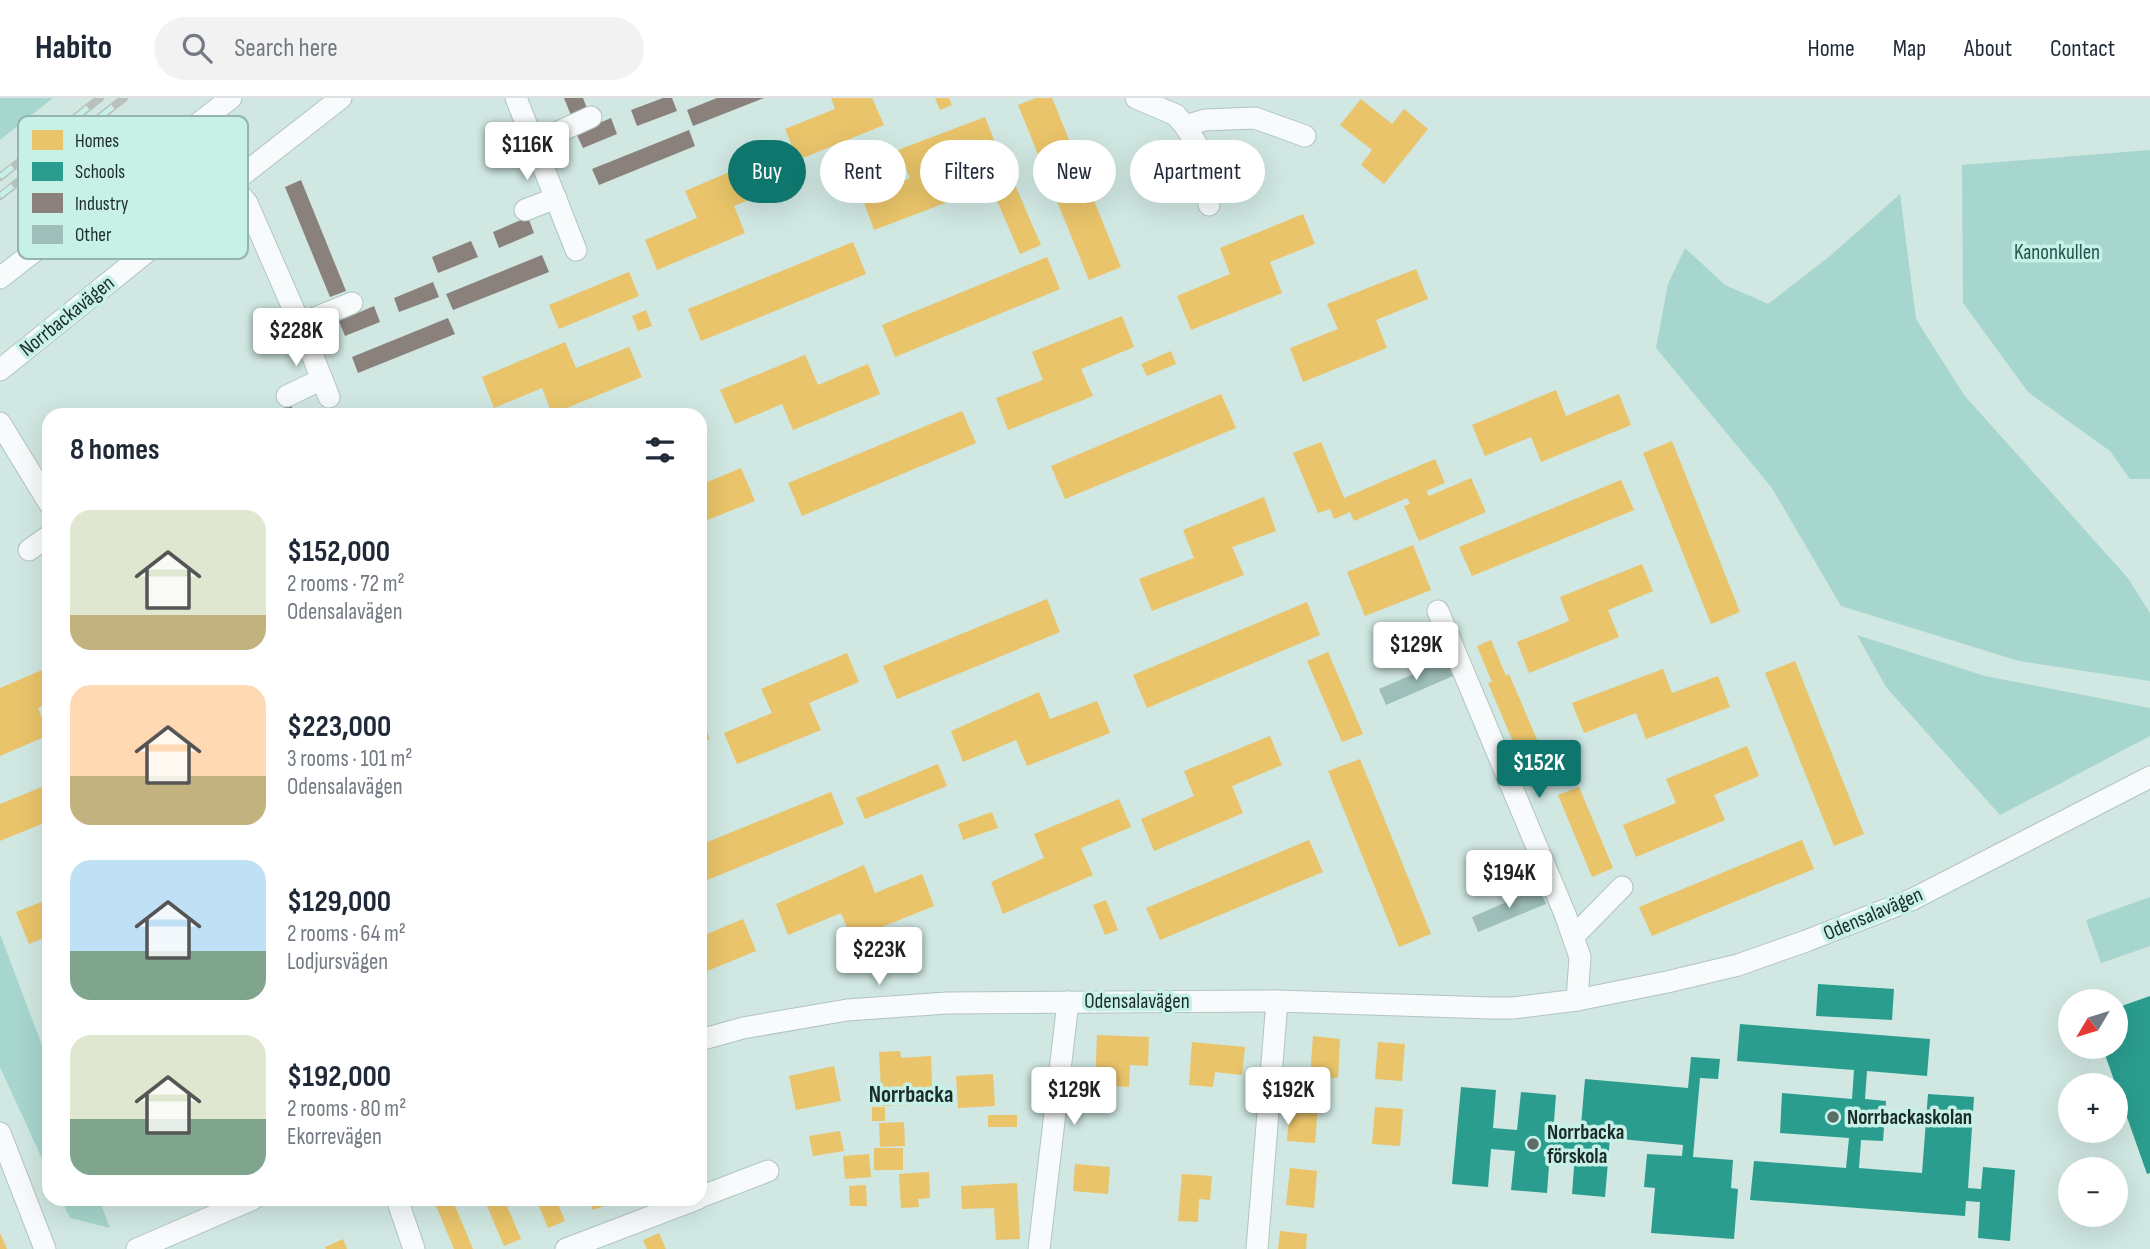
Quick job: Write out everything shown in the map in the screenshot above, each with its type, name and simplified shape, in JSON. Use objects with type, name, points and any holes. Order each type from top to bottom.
[{"type":"street","points":[[208,116],[231,98]]},
{"type":"street","name":"Norrbackavägen","points":[[248,171],[341,98]]},
{"type":"street","points":[[516,98],[576,250]]},
{"type":"street","points":[[1136,98],[1176,115],[1185,126],[1208,162],[1209,205]]},
{"type":"street","points":[[534,143],[591,117]]},
{"type":"street","points":[[1185,126],[1205,120],[1255,118],[1305,136]]},
{"type":"street","points":[[525,210],[556,198]]},
{"type":"street","points":[[248,205],[326,388],[286,396]]},
{"type":"street","points":[[0,278],[24,259]]},
{"type":"street","name":"Norrbackavägen","points":[[0,370],[138,259]]},
{"type":"street","points":[[300,324],[352,303]]},
{"type":"street","points":[[0,423],[42,492]]},
{"type":"street","points":[[29,550],[42,541]]},
{"type":"street","points":[[1438,611],[1573,937],[1580,957],[1577,1000]]},
{"type":"street","name":"Odensalavägen","points":[[707,1038],[743,1028],[847,1010],[947,1003],[1277,1001],[1502,1008],[1577,1000],[1738,965],[1806,941],[1913,899],[2150,777]]},
{"type":"street","points":[[1573,937],[1622,887]]},
{"type":"street","points":[[1256,1249],[1277,1001]]},
{"type":"street","points":[[1039,1249],[1068,1002]]},
{"type":"street","points":[[0,1133],[45,1249]]},
{"type":"street","points":[[707,1195],[768,1171]]},
{"type":"street","points":[[137,1249],[237,1206]]},
{"type":"street","points":[[399,1206],[414,1249]]},
{"type":"street","points":[[566,1249],[677,1206]]},
{"type":"green space","points":[[0,98],[53,98],[30,116],[18,116],[18,126],[0,140]]},
{"type":"green space","name":"Kanonkullen","points":[[2150,150],[2150,479],[2130,479],[2110,451],[2028,392],[1963,303],[1962,165]]},
{"type":"green space","points":[[1900,194],[1916,319],[1964,395],[2127,577],[2150,613],[2150,681],[2019,661],[1841,606],[1772,488],[1656,348],[1668,284],[1685,248],[1725,285],[1768,304],[1830,256]]},
{"type":"green space","points":[[1857,635],[1985,676],[2150,708],[2150,736],[2000,815],[1886,687]]},
{"type":"green space","points":[[2150,897],[2150,946],[2101,963],[2086,920]]},
{"type":"green space","points":[[0,934],[42,1045],[42,1159],[0,1067]]},
{"type":"green space","points":[[64,1206],[102,1206],[110,1228],[70,1218]]},
{"type":"building: Homes","points":[[831,98],[872,98],[884,125],[847,140],[820,140],[820,151],[806,157],[806,140],[790,140],[785,129],[835,109]]},
{"type":"building: Homes","points":[[935,98],[949,98],[952,105],[940,110]]},
{"type":"building: Homes","points":[[1036,98],[1052,98],[1069,140],[1033,142],[1018,105]]},
{"type":"building: Homes","points":[[1361,99],[1392,124],[1404,109],[1428,129],[1384,184],[1361,165],[1372,150],[1340,125]]},
{"type":"building: Homes","points":[[985,117],[994,140],[924,140]]},
{"type":"building: Homes","points":[[920,142],[920,203],[945,203],[874,230],[864,203],[906,203],[906,180],[910,178],[906,169],[906,147]]},
{"type":"building: Homes","points":[[728,173],[728,203],[741,203],[734,206],[745,233],[657,270],[645,240],[697,218],[685,191]]},
{"type":"building: Homes","points":[[1019,194],[1041,245],[1020,254],[998,203],[1019,203]]},
{"type":"building: Homes","points":[[1058,203],[1095,203],[1121,267],[1089,280]]},
{"type":"building: Homes","points":[[1303,214],[1315,244],[1270,262],[1282,293],[1191,330],[1177,296],[1230,274],[1220,248]]},
{"type":"building: Homes","points":[[853,242],[866,274],[701,341],[688,309]]},
{"type":"building: Homes","points":[[1047,257],[1060,289],[895,357],[882,325]]},
{"type":"building: Homes","points":[[1416,269],[1428,299],[1376,320],[1387,348],[1303,382],[1290,348],[1338,329],[1327,304]]},
{"type":"building: Homes","points":[[629,272],[639,296],[559,329],[549,305]]},
{"type":"building: Homes","points":[[646,310],[652,326],[638,331],[632,316]]},
{"type":"building: Homes","points":[[1122,316],[1134,347],[1081,369],[1093,396],[1008,430],[996,398],[1043,380],[1032,352]]},
{"type":"building: Homes","points":[[565,342],[576,368],[629,347],[642,377],[567,408],[550,408],[542,388],[494,408],[482,377]]},
{"type":"building: Homes","points":[[1171,351],[1176,364],[1147,376],[1141,364]]},
{"type":"building: Homes","points":[[805,355],[818,385],[868,364],[880,394],[793,430],[782,404],[735,424],[720,390]]},
{"type":"building: Homes","points":[[1556,390],[1566,416],[1619,394],[1631,425],[1541,462],[1531,437],[1485,456],[1472,425]]},
{"type":"building: Homes","points":[[1221,394],[1236,428],[1065,499],[1051,466]]},
{"type":"building: Homes","points":[[962,411],[976,443],[802,516],[788,483]]},
{"type":"building: Homes","points":[[1672,441],[1740,612],[1711,624],[1643,453]]},
{"type":"building: Homes","points":[[1321,442],[1344,498],[1435,459],[1445,483],[1426,491],[1429,496],[1471,478],[1486,512],[1419,541],[1404,506],[1410,504],[1407,498],[1354,521],[1350,512],[1334,519],[1330,509],[1318,513],[1293,453]]},
{"type":"building: Homes","points":[[741,468],[755,501],[707,520],[707,482]]},
{"type":"building: Homes","points":[[1621,480],[1634,510],[1472,576],[1459,547]]},
{"type":"building: Homes","points":[[1264,497],[1276,531],[1232,547],[1244,575],[1152,611],[1139,579],[1194,558],[1183,530]]},
{"type":"building: Homes","points":[[1413,545],[1431,590],[1365,616],[1347,572]]},
{"type":"building: Homes","points":[[1642,564],[1653,591],[1608,610],[1619,637],[1529,673],[1517,642],[1569,621],[1560,597]]},
{"type":"building: Homes","points":[[1047,599],[1060,632],[897,699],[883,666]]},
{"type":"building: Homes","points":[[1307,602],[1320,635],[1147,708],[1133,675]]},
{"type":"building: Homes","points":[[1491,640],[1506,676],[1509,674],[1544,756],[1523,765],[1488,683],[1492,682],[1477,646]]},
{"type":"building: Homes","points":[[1328,652],[1363,734],[1342,742],[1307,661]]},
{"type":"building: Homes","points":[[847,653],[859,682],[809,703],[821,730],[737,764],[724,733],[772,713],[761,689]]},
{"type":"building: Homes","points":[[1795,661],[1864,834],[1834,846],[1765,673]]},
{"type":"building: Homes","points":[[1663,669],[1672,693],[1718,676],[1730,707],[1646,739],[1636,713],[1584,733],[1572,703]]},
{"type":"building: Homes","points":[[42,670],[42,706],[38,708],[42,718],[42,738],[0,756],[0,688]]},
{"type":"building: Homes","points":[[1039,692],[1050,719],[1097,701],[1110,733],[1027,766],[1016,740],[963,762],[951,731]]},
{"type":"building: Homes","points":[[1270,736],[1282,765],[1232,786],[1243,813],[1154,851],[1141,819],[1194,796],[1184,771]]},
{"type":"building: Homes","points":[[1747,746],[1759,776],[1714,795],[1725,820],[1636,857],[1623,825],[1676,803],[1666,779]]},
{"type":"building: Homes","points":[[1360,759],[1431,934],[1399,947],[1328,771]]},
{"type":"building: Homes","points":[[938,764],[947,786],[865,819],[856,798]]},
{"type":"building: Homes","points":[[42,787],[42,824],[0,841],[0,804]]},
{"type":"building: Homes","points":[[1579,787],[1613,868],[1592,877],[1558,795]]},
{"type":"building: Homes","points":[[831,792],[844,824],[707,880],[707,842]]},
{"type":"building: Homes","points":[[1119,799],[1131,827],[1081,848],[1093,875],[1003,914],[991,882],[1044,858],[1034,834]]},
{"type":"building: Homes","points":[[992,812],[998,828],[963,840],[958,824]]},
{"type":"building: Homes","points":[[1309,840],[1323,872],[1160,940],[1146,908]]},
{"type":"building: Homes","points":[[1802,840],[1814,869],[1652,936],[1639,907]]},
{"type":"building: Homes","points":[[864,865],[875,893],[922,874],[934,906],[852,939],[841,913],[788,935],[776,904]]},
{"type":"building: Homes","points":[[1106,900],[1118,930],[1105,935],[1093,905]]},
{"type":"building: Homes","points":[[42,902],[42,939],[29,944],[16,912]]},
{"type":"building: Homes","points":[[743,919],[756,951],[707,971],[707,934]]},
{"type":"building: Homes","points":[[1097,1035],[1149,1037],[1148,1066],[1130,1065],[1129,1087],[1095,1085]]},
{"type":"building: Homes","points":[[1313,1036],[1340,1039],[1338,1078],[1310,1076]]},
{"type":"building: Homes","points":[[1192,1042],[1245,1047],[1242,1075],[1215,1072],[1213,1087],[1189,1085]]},
{"type":"building: Homes","points":[[1378,1042],[1405,1044],[1402,1081],[1375,1079]]},
{"type":"building: Homes","points":[[900,1051],[901,1058],[931,1056],[932,1087],[911,1088],[912,1105],[882,1106],[879,1052]]},
{"type":"building: Homes","points":[[834,1066],[841,1101],[796,1110],[789,1076]]},
{"type":"building: Homes","points":[[993,1074],[995,1106],[958,1108],[956,1076]]},
{"type":"building: Homes","points":[[1290,1103],[1318,1105],[1315,1143],[1287,1141]]},
{"type":"building: Homes","points":[[872,1107],[885,1107],[885,1121],[872,1121]]},
{"type":"building: Homes","points":[[1375,1107],[1403,1109],[1400,1146],[1372,1144]]},
{"type":"building: Homes","points":[[988,1115],[1017,1115],[1017,1127],[988,1127]]},
{"type":"building: Homes","points":[[904,1122],[905,1146],[880,1147],[879,1123]]},
{"type":"building: Homes","points":[[840,1131],[844,1151],[813,1156],[809,1136]]},
{"type":"building: Homes","points":[[874,1148],[903,1148],[903,1170],[874,1170]]},
{"type":"building: Homes","points":[[869,1154],[871,1177],[845,1179],[843,1156]]},
{"type":"building: Homes","points":[[1075,1164],[1110,1167],[1108,1194],[1073,1191]]},
{"type":"building: Homes","points":[[1290,1168],[1317,1171],[1314,1208],[1286,1205]]},
{"type":"building: Homes","points":[[929,1172],[930,1198],[918,1199],[919,1207],[901,1208],[899,1174]]},
{"type":"building: Homes","points":[[1182,1174],[1212,1176],[1210,1200],[1199,1199],[1198,1222],[1178,1221]]},
{"type":"building: Homes","points":[[1017,1183],[1020,1239],[996,1240],[994,1208],[962,1209],[961,1186]]},
{"type":"building: Homes","points":[[866,1185],[867,1206],[850,1206],[849,1186]]},
{"type":"building: Homes","points":[[436,1206],[455,1206],[473,1249],[454,1249]]},
{"type":"building: Homes","points":[[487,1206],[507,1206],[521,1239],[504,1246]]},
{"type":"building: Homes","points":[[539,1206],[559,1206],[565,1221],[548,1228]]},
{"type":"building: Homes","points":[[1280,1231],[1307,1234],[1306,1249],[1278,1249]]},
{"type":"building: Homes","points":[[0,1233],[7,1249],[0,1249]]},
{"type":"building: Homes","points":[[659,1233],[666,1249],[647,1249],[643,1240]]},
{"type":"building: Homes","points":[[343,1239],[347,1249],[326,1249],[325,1247]]},
{"type":"building: Schools","points":[[1818,984],[1894,989],[1892,1020],[1816,1016]]},
{"type":"building: Schools","points":[[2150,996],[2150,1173],[2147,1174],[2128,1120],[2128,1073],[2111,1073],[2107,1059],[2128,1059],[2128,1004]]},
{"type":"building: Schools","name":"Norrbackaskolan","points":[[1740,1024],[1930,1039],[1927,1076],[1867,1071],[1865,1099],[1886,1101],[1883,1141],[1861,1140],[1859,1168],[1922,1173],[1928,1094],[1974,1097],[1968,1188],[1981,1189],[1983,1167],[2015,1170],[2010,1241],[1978,1238],[1980,1202],[1966,1201],[1965,1216],[1750,1200],[1754,1161],[1846,1168],[1849,1138],[1780,1133],[1782,1093],[1852,1099],[1854,1070],[1737,1061]]},
{"type":"building: Schools","points":[[1691,1057],[1720,1059],[1718,1079],[1700,1078],[1693,1157],[1733,1160],[1731,1188],[1738,1189],[1734,1239],[1651,1233],[1655,1188],[1644,1187],[1647,1154],[1682,1156],[1683,1145],[1610,1138],[1605,1197],[1572,1194],[1575,1154],[1550,1152],[1547,1193],[1511,1190],[1515,1151],[1491,1149],[1488,1187],[1452,1184],[1461,1087],[1496,1090],[1493,1128],[1517,1130],[1521,1092],[1556,1095],[1553,1134],[1580,1136],[1585,1079],[1688,1088]]},
{"type":"building: Industry","points":[[564,98],[583,98],[588,111],[572,118]]},
{"type":"building: Industry","points":[[663,98],[672,98],[677,111],[637,126],[631,110]]},
{"type":"building: Industry","points":[[717,98],[764,98],[693,126],[687,110]]},
{"type":"building: Industry","points":[[611,118],[617,134],[583,148],[576,133]]},
{"type":"building: Industry","points":[[689,130],[695,146],[599,185],[592,169]]},
{"type":"building: Industry","points":[[301,180],[346,291],[330,297],[285,187]]},
{"type":"building: Industry","points":[[528,217],[534,233],[499,248],[493,232]]},
{"type":"building: Industry","points":[[471,241],[478,257],[438,273],[432,257]]},
{"type":"building: Industry","points":[[542,255],[549,272],[453,310],[446,294]]},
{"type":"building: Industry","points":[[433,282],[439,297],[399,312],[394,298]]},
{"type":"building: Industry","points":[[374,306],[380,322],[345,336],[339,321]]},
{"type":"building: Industry","points":[[448,318],[455,334],[358,373],[352,357]]},
{"type":"building: Other","points":[[1446,660],[1453,676],[1386,705],[1379,689]]},
{"type":"building: Other","points":[[1539,888],[1546,904],[1478,932],[1472,917]]},
{"type":"railway","points":[[77,116],[100,98]]},
{"type":"railway","points":[[101,116],[124,98]]},
{"type":"railway","points":[[0,177],[18,163]]},
{"type":"railway","points":[[0,196],[18,182]]},
{"type":"place","name":"Norrbackaskolan","points":[[1833,1117]]},
{"type":"place","name":"Norrbacka förskola","points":[[1533,1144]]},
{"type":"district","name":"Norrbacka","points":[[911,1095]]}]
